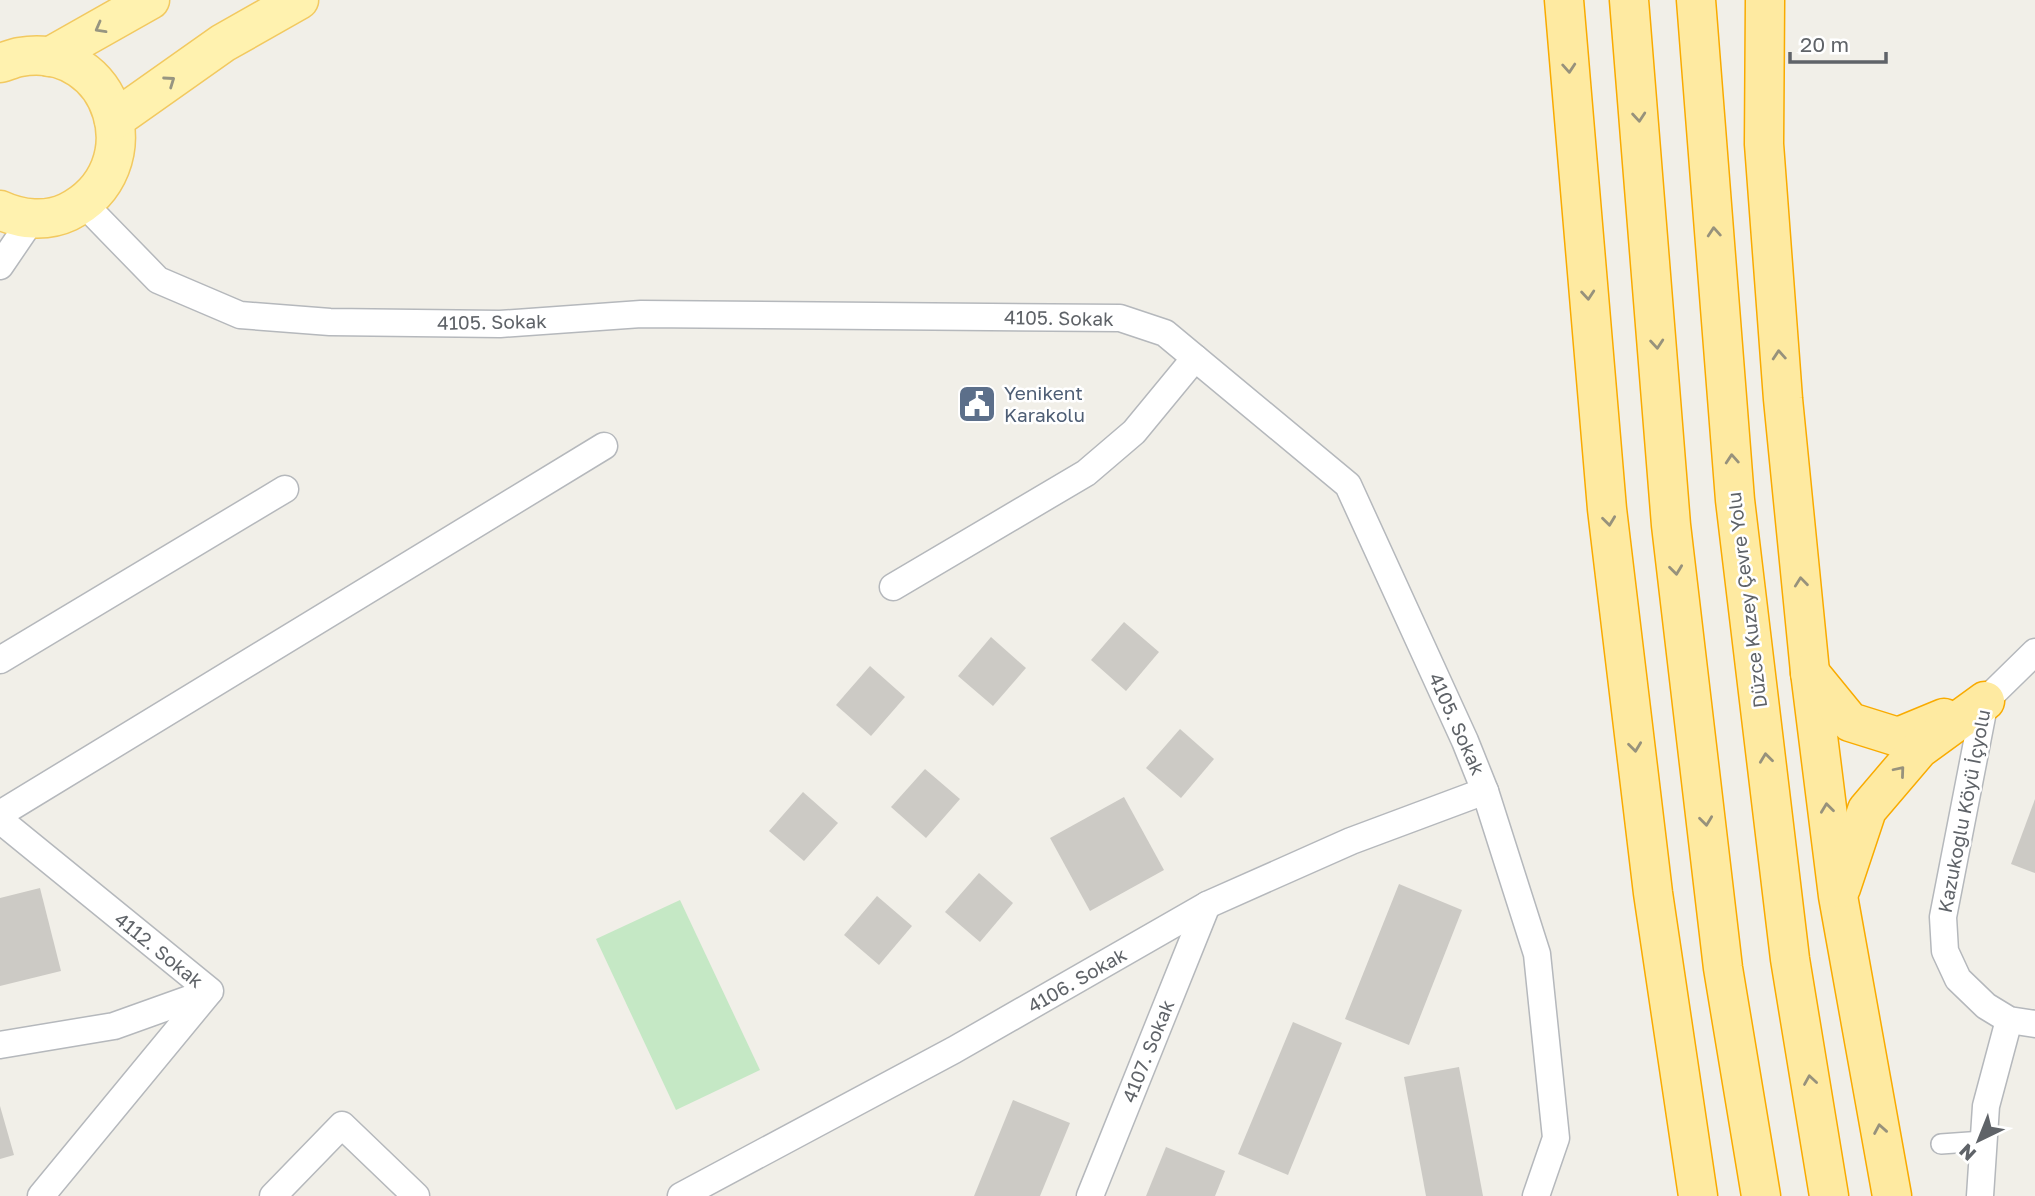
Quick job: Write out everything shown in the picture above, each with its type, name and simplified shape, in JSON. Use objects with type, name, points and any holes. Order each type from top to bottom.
[{"type":"highway","points":[[1564,0],[1607,509],[1653,893],[1698,1196]]},
{"type":"highway","points":[[1629,0],[1671,525],[1723,968],[1761,1196]]},
{"type":"highway","name":"Düzce Kuzey Çevre Yolu","points":[[1696,0],[1735,500],[1790,959],[1829,1196]]},
{"type":"highway","points":[[1765,0],[1765,157],[1783,399],[1810,672],[1838,896],[1892,1196]]},
{"type":"highway","points":[[1810,672],[1850,722],[1898,737],[1985,701]]},
{"type":"highway","points":[[1838,896],[1867,810],[1920,748],[1985,701]]},
{"type":"main road","points":[[49,57],[150,0]]},
{"type":"main road","points":[[114,120],[223,43],[299,0]]},
{"type":"main road","points":[[0,64],[21,56],[49,57],[75,65],[96,82],[111,106],[117,132],[114,159],[103,184],[83,204],[59,216],[16,215]]},
{"type":"street","name":"4105. Sokak","points":[[83,204],[158,280],[240,315],[330,322],[499,324],[641,314],[1121,318],[1166,333],[1348,485],[1465,741],[1485,791],[1537,954],[1556,1138],[1536,1196]]},
{"type":"street","points":[[0,266],[16,215]]},
{"type":"street","points":[[892,587],[1086,473],[1134,432],[1195,358]]},
{"type":"street","points":[[0,817],[604,446]]},
{"type":"street","points":[[0,660],[285,489]]},
{"type":"street","name":"Kazukoğlu Köyü İçyolu","points":[[2035,652],[1985,701],[1943,917],[1945,951],[1958,979],[1986,1006],[2009,1020],[2035,1024]]},
{"type":"street","name":"4106. Sokak","points":[[681,1196],[954,1050],[1206,905],[1350,841],[1485,791]]},
{"type":"street","name":"4112. Sokak","points":[[0,817],[210,991],[41,1196]]},
{"type":"street","name":"4107. Sokak","points":[[1090,1196],[1206,905]]},
{"type":"street","points":[[0,1045],[114,1026],[210,991]]},
{"type":"street","points":[[1980,1196],[1986,1106],[2009,1020]]},
{"type":"street","points":[[273,1196],[342,1125],[416,1196]]},
{"type":"street","points":[[1941,1144],[1983,1141]]},
{"type":"green space","points":[[680,900],[760,1070],[676,1110],[596,939]]},
{"type":"building","points":[[1124,622],[1159,652],[1126,691],[1091,660]]},
{"type":"building","points":[[991,637],[1026,668],[993,706],[958,676]]},
{"type":"building","points":[[870,666],[905,697],[871,736],[836,705]]},
{"type":"building","points":[[1180,729],[1214,759],[1181,798],[1146,768]]},
{"type":"building","points":[[925,769],[960,799],[926,838],[891,807]]},
{"type":"building","points":[[803,792],[838,823],[804,861],[769,831]]},
{"type":"building","points":[[1124,797],[1164,870],[1090,911],[1050,838]]},
{"type":"building","points":[[2035,799],[2035,873],[2011,864]]},
{"type":"building","points":[[979,873],[1013,903],[980,942],[945,912]]},
{"type":"building","points":[[1399,884],[1462,910],[1409,1045],[1345,1019]]},
{"type":"building","points":[[40,888],[61,971],[0,986],[0,898]]},
{"type":"building","points":[[877,896],[912,926],[879,965],[844,935]]},
{"type":"building","points":[[1293,1022],[1342,1043],[1288,1175],[1238,1154]]},
{"type":"building","points":[[1459,1067],[1483,1196],[1426,1196],[1404,1077]]},
{"type":"building","points":[[1013,1100],[1070,1123],[1040,1196],[974,1196]]},
{"type":"building","points":[[0,1106],[14,1155],[0,1159]]},
{"type":"building","points":[[1166,1147],[1225,1171],[1215,1196],[1146,1196]]},
{"type":"place","name":"Yenikent Karakolu","points":[[977,404]]}]
